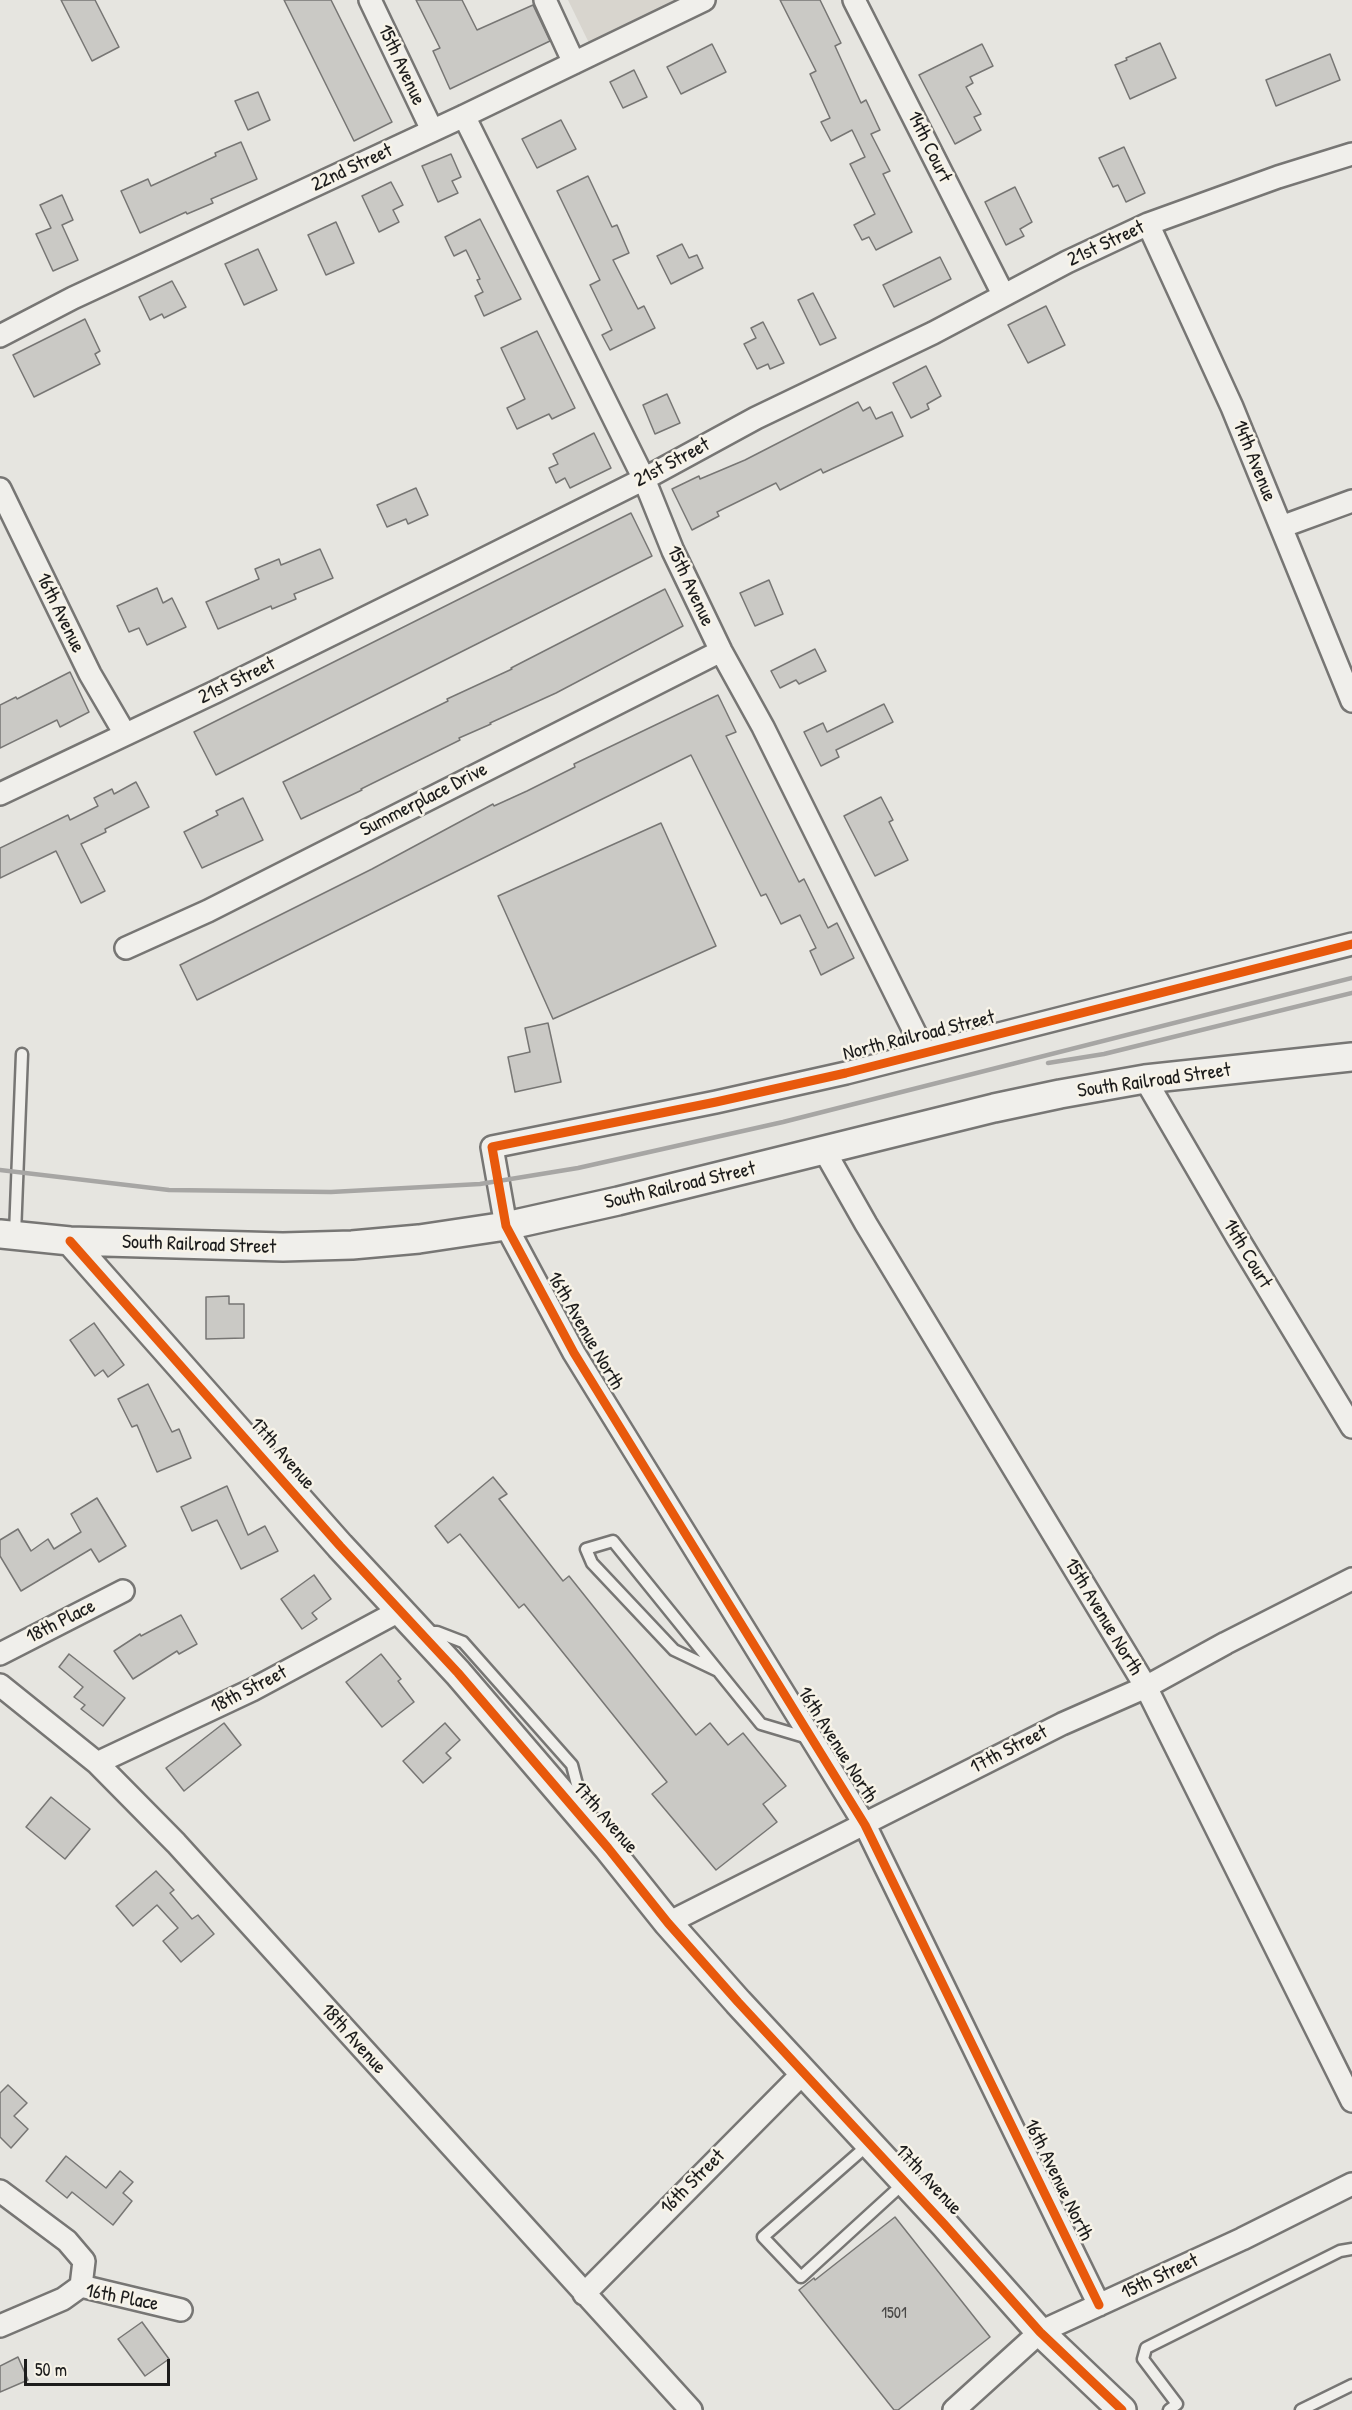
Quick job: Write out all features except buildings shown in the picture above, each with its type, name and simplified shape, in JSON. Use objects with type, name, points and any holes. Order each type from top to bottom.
[{"type":"street","name":"15th Avenue","points":[[370,0],[432,130]]},
{"type":"street","points":[[545,0],[574,63]]},
{"type":"street","name":"22nd Street","points":[[0,336],[73,298],[464,116],[704,0]]},
{"type":"street","name":"14th Court","points":[[854,0],[1003,294]]},
{"type":"street","name":"15th Avenue","points":[[464,116],[644,478],[673,551],[722,651],[763,727],[924,1051]]},
{"type":"street","name":"21st Street","points":[[0,794],[247,676],[644,478],[756,418],[933,333],[1003,294],[1148,224],[1278,177],[1352,154]]},
{"type":"street","name":"14th Avenue","points":[[1148,224],[1232,407],[1352,701]]},
{"type":"street","name":"16th Avenue","points":[[0,489],[90,674],[125,734]]},
{"type":"street","points":[[1281,526],[1352,501]]},
{"type":"street","name":"Summerplace Drive","points":[[126,948],[208,911],[722,651]]},
{"type":"street","name":"North Railroad Street","points":[[506,1226],[492,1147],[846,1073],[924,1051],[1352,944]]},
{"type":"street","name":"South Railroad Street","points":[[7,1234],[70,1241],[259,1247],[341,1245],[419,1239],[506,1226],[618,1201],[994,1108],[1145,1079],[1352,1057]]},
{"type":"street","name":"14th Court","points":[[1145,1079],[1352,1427]]},
{"type":"street","name":"15th Avenue North","points":[[824,1150],[866,1224],[1146,1687],[1352,2101]]},
{"type":"street","name":"16th Avenue North","points":[[506,1226],[574,1353],[865,1825],[1099,2305]]},
{"type":"street","name":"17th Avenue","points":[[70,1241],[399,1611],[458,1674],[668,1923],[1040,2332],[1122,2410]]},
{"type":"street","name":"17th Street","points":[[668,1923],[1062,1724],[1146,1687],[1226,1643],[1352,1579]]},
{"type":"street","name":"18th Place","points":[[0,1654],[123,1591]]},
{"type":"street","name":"18th Street","points":[[97,1763],[252,1690],[399,1611]]},
{"type":"street","name":"18th Avenue","points":[[0,1685],[97,1763],[176,1843],[691,2410]]},
{"type":"street","name":"16th Street","points":[[584,2294],[804,2072]]},
{"type":"street","name":"15th Street","points":[[954,2410],[1040,2332],[1242,2239],[1352,2184]]},
{"type":"street","points":[[0,2191],[67,2241],[84,2261],[81,2286]]},
{"type":"street","name":"16th Place","points":[[0,2326],[63,2299],[81,2286],[181,2310]]},
{"type":"lane","points":[[7,1234],[22,1054]]},
{"type":"lane","points":[[718,1671],[674,1650],[592,1563],[586,1549],[613,1541],[718,1671],[760,1724],[812,1738]]},
{"type":"lane","points":[[869,2143],[763,2237],[801,2277],[905,2182]]},
{"type":"lane","points":[[1176,2408],[1143,2359],[1146,2348],[1340,2251],[1352,2249]]},
{"type":"lane","points":[[1301,2410],[1352,2385]]},
{"type":"shaded area","points":[[568,0],[680,0],[590,45]]},
{"type":"railway","points":[[0,1170],[169,1190],[331,1192],[480,1184],[578,1168],[783,1122],[1352,978]]},
{"type":"railway","points":[[1048,1063],[1104,1054],[1352,993]]},
{"type":"cycle path","points":[[1099,2305],[865,1825],[574,1353],[506,1226],[492,1147],[846,1073],[1352,944]]},
{"type":"cycle path","points":[[70,1241],[340,1546],[458,1673],[608,1848],[668,1923],[738,2002],[944,2224],[1040,2332],[1122,2410]]}]
